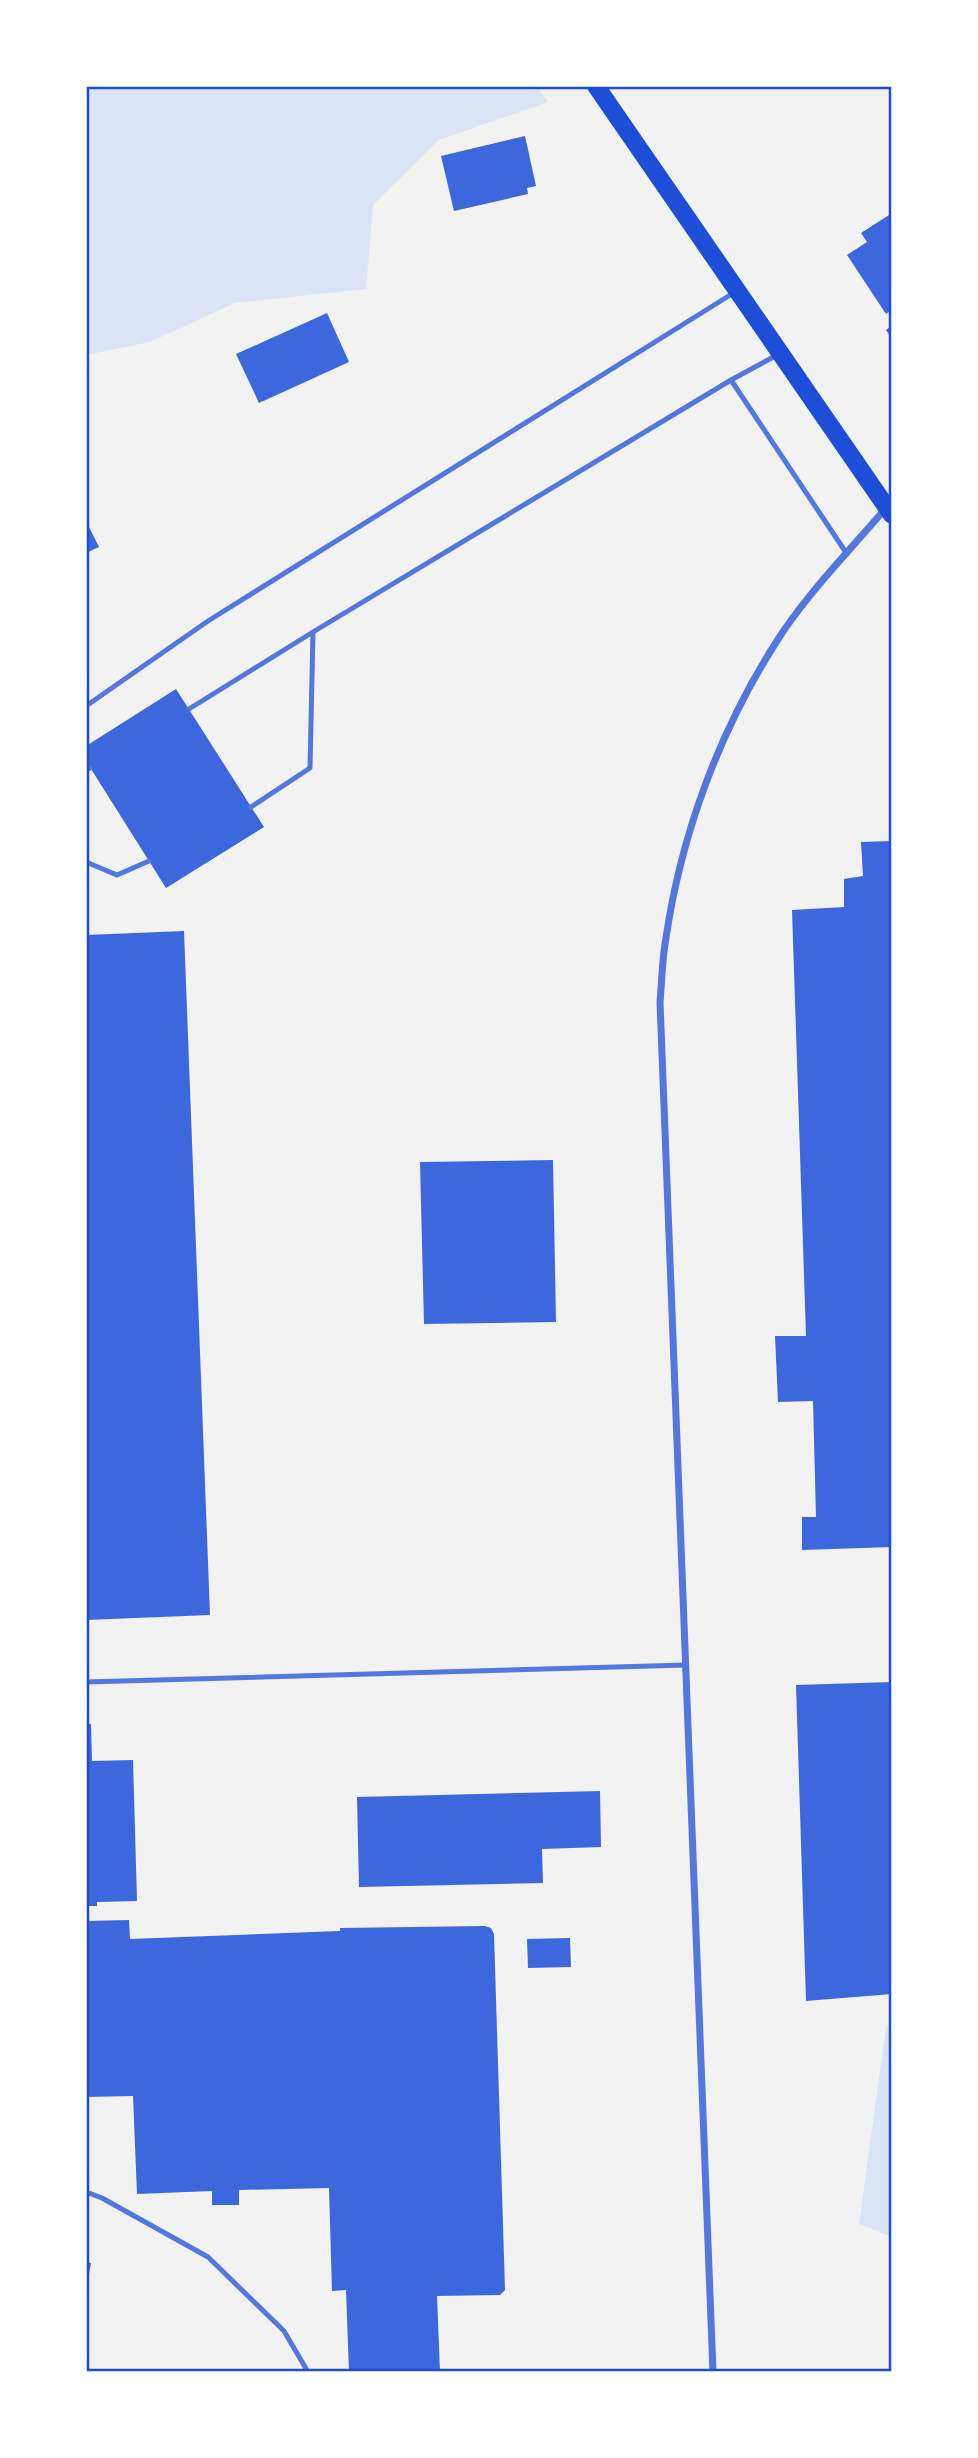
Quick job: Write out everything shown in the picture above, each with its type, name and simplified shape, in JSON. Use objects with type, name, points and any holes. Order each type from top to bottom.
[{"type":"main road","points":[[597,86],[890,511]]},
{"type":"street","points":[[713,2372],[660,1002],[665,939],[679,871],[718,752],[775,642],[847,554],[890,511]]},
{"type":"lane","points":[[86,706],[208,621],[738,291]]},
{"type":"lane","points":[[189,709],[731,380],[780,354]]},
{"type":"lane","points":[[731,380],[847,554]]},
{"type":"lane","points":[[251,807],[310,768],[313,632]]},
{"type":"lane","points":[[86,862],[117,875],[149,861]]},
{"type":"lane","points":[[86,1682],[686,1665]]},
{"type":"lane","points":[[86,2192],[102,2198],[208,2256],[284,2332],[308,2372]]},
{"type":"shaded area","points":[[86,86],[537,86],[548,102],[439,140],[373,205],[366,289],[235,303],[150,342],[86,355]]},
{"type":"shaded area","points":[[892,2026],[892,2237],[859,2224],[886,2027]]},
{"type":"building","points":[[525,136],[536,186],[527,188],[528,194],[454,211],[441,156]]},
{"type":"building","points":[[892,213],[892,310],[886,314],[847,255],[867,242],[861,233]]},
{"type":"building","points":[[327,313],[349,362],[259,403],[236,354]]},
{"type":"building","points":[[892,325],[892,339],[886,330]]},
{"type":"building","points":[[86,521],[99,547],[86,553]]},
{"type":"building","points":[[176,689],[264,827],[166,888],[86,761],[86,746]]},
{"type":"building","points":[[892,841],[892,1547],[802,1550],[802,1517],[816,1517],[813,1401],[778,1402],[775,1336],[806,1336],[792,910],[844,907],[844,879],[863,876],[861,842]]},
{"type":"building","points":[[184,931],[210,1615],[86,1620],[86,935]]},
{"type":"building","points":[[553,1160],[556,1322],[424,1324],[420,1162]]},
{"type":"building","points":[[892,1682],[892,1994],[806,2001],[796,1685]]},
{"type":"building","points":[[86,1724],[91,1724],[92,1761],[133,1760],[137,1901],[97,1902],[97,1906],[86,1906]]},
{"type":"building","points":[[600,1791],[601,1847],[542,1849],[543,1883],[359,1887],[357,1797]]},
{"type":"building","points":[[129,1920],[130,1939],[340,1931],[340,1928],[491,1928],[494,1934],[505,2290],[500,2295],[437,2296],[440,2372],[349,2372],[346,2290],[332,2291],[329,2188],[239,2190],[239,2205],[212,2205],[212,2191],[137,2194],[133,2096],[86,2097],[86,1921]]},
{"type":"building","points":[[570,1938],[571,1967],[528,1968],[527,1939]]},
{"type":"building","points":[[86,2262],[91,2263],[87,2285],[86,2285]]}]
